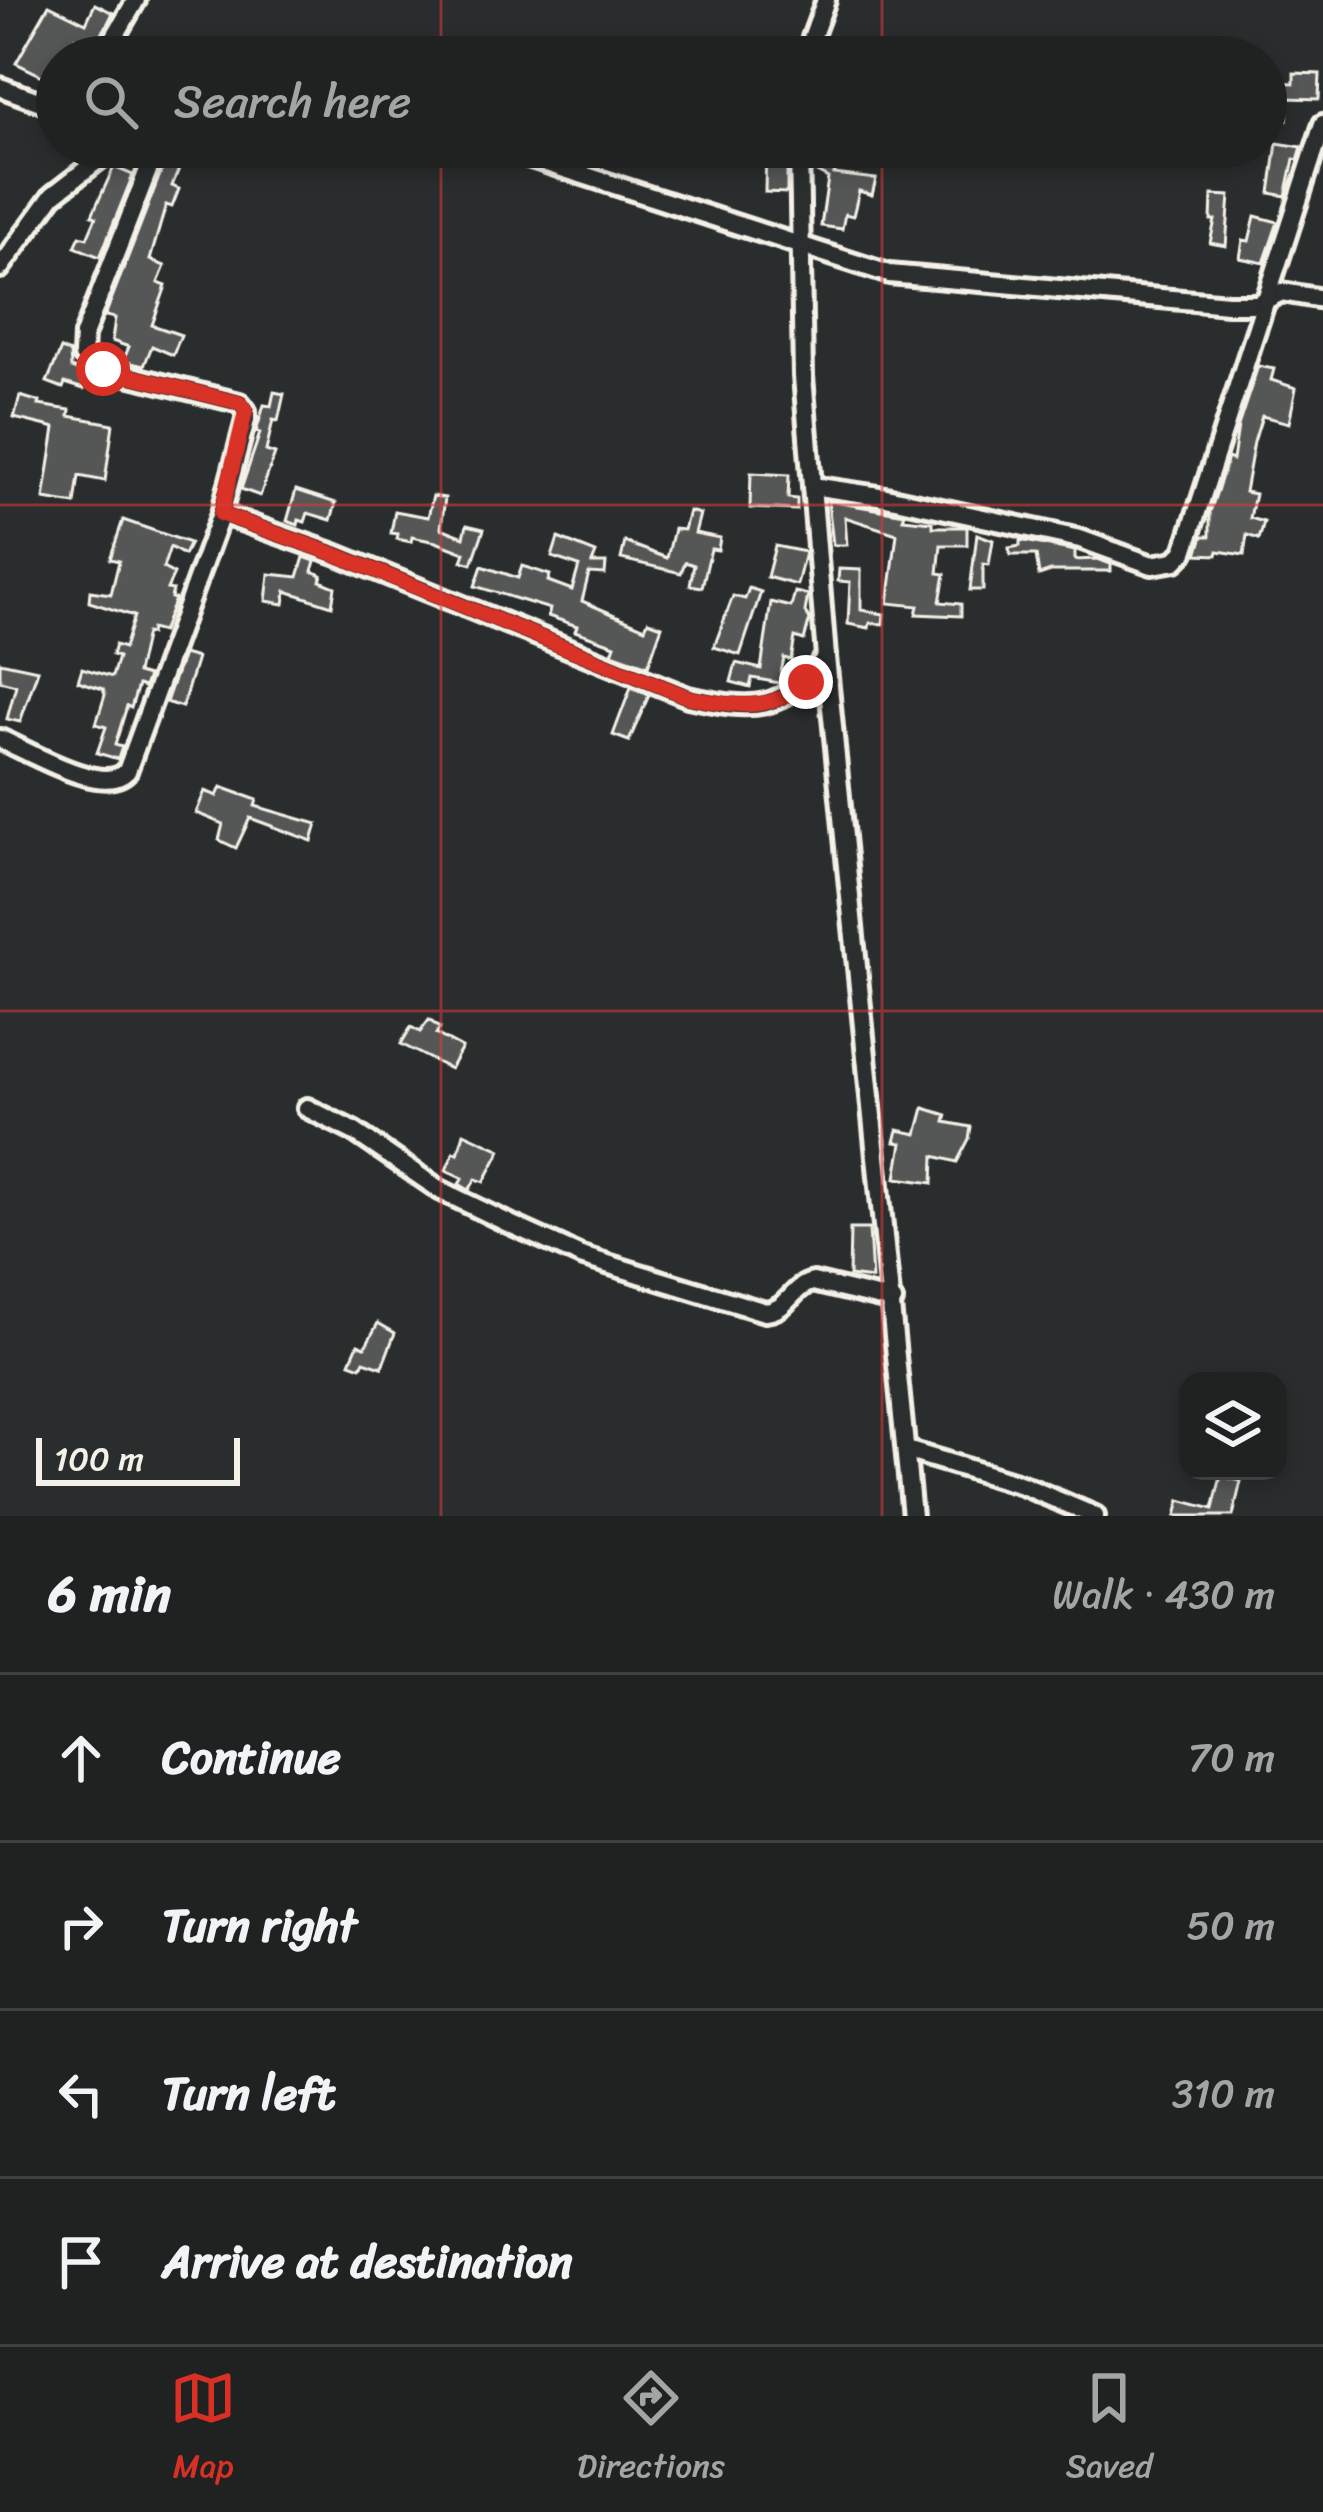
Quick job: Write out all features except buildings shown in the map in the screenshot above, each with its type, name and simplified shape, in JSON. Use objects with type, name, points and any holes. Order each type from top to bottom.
[{"type":"street","points":[[115,36],[136,0]]},
{"type":"street","points":[[813,36],[826,0]]},
{"type":"street","points":[[0,87],[36,100]]},
{"type":"street","points":[[812,486],[1062,535],[1152,565],[1175,561],[1184,552],[1323,124]]},
{"type":"street","points":[[0,268],[53,195],[88,168]]},
{"type":"street","points":[[0,739],[100,782],[122,778],[139,743],[221,514],[246,420],[240,403],[103,369],[83,355],[84,335],[150,168]]},
{"type":"street","points":[[562,168],[889,274],[1228,304],[1267,300],[1282,292],[1323,299]]},
{"type":"street","points":[[800,168],[799,245],[826,657],[912,1516]]},
{"type":"street","points":[[221,514],[334,554],[688,697],[743,706],[778,700],[806,682],[826,657]]},
{"type":"street","points":[[308,1108],[355,1132],[440,1190],[581,1256],[765,1312],[784,1307],[801,1286],[813,1282],[893,1300]]},
{"type":"street","points":[[906,1450],[1022,1485],[1067,1510],[1095,1516]]},
{"type":"route","points":[[103,369],[240,403],[246,410],[221,514],[334,554],[688,697],[758,705],[778,700],[806,682]]}]
